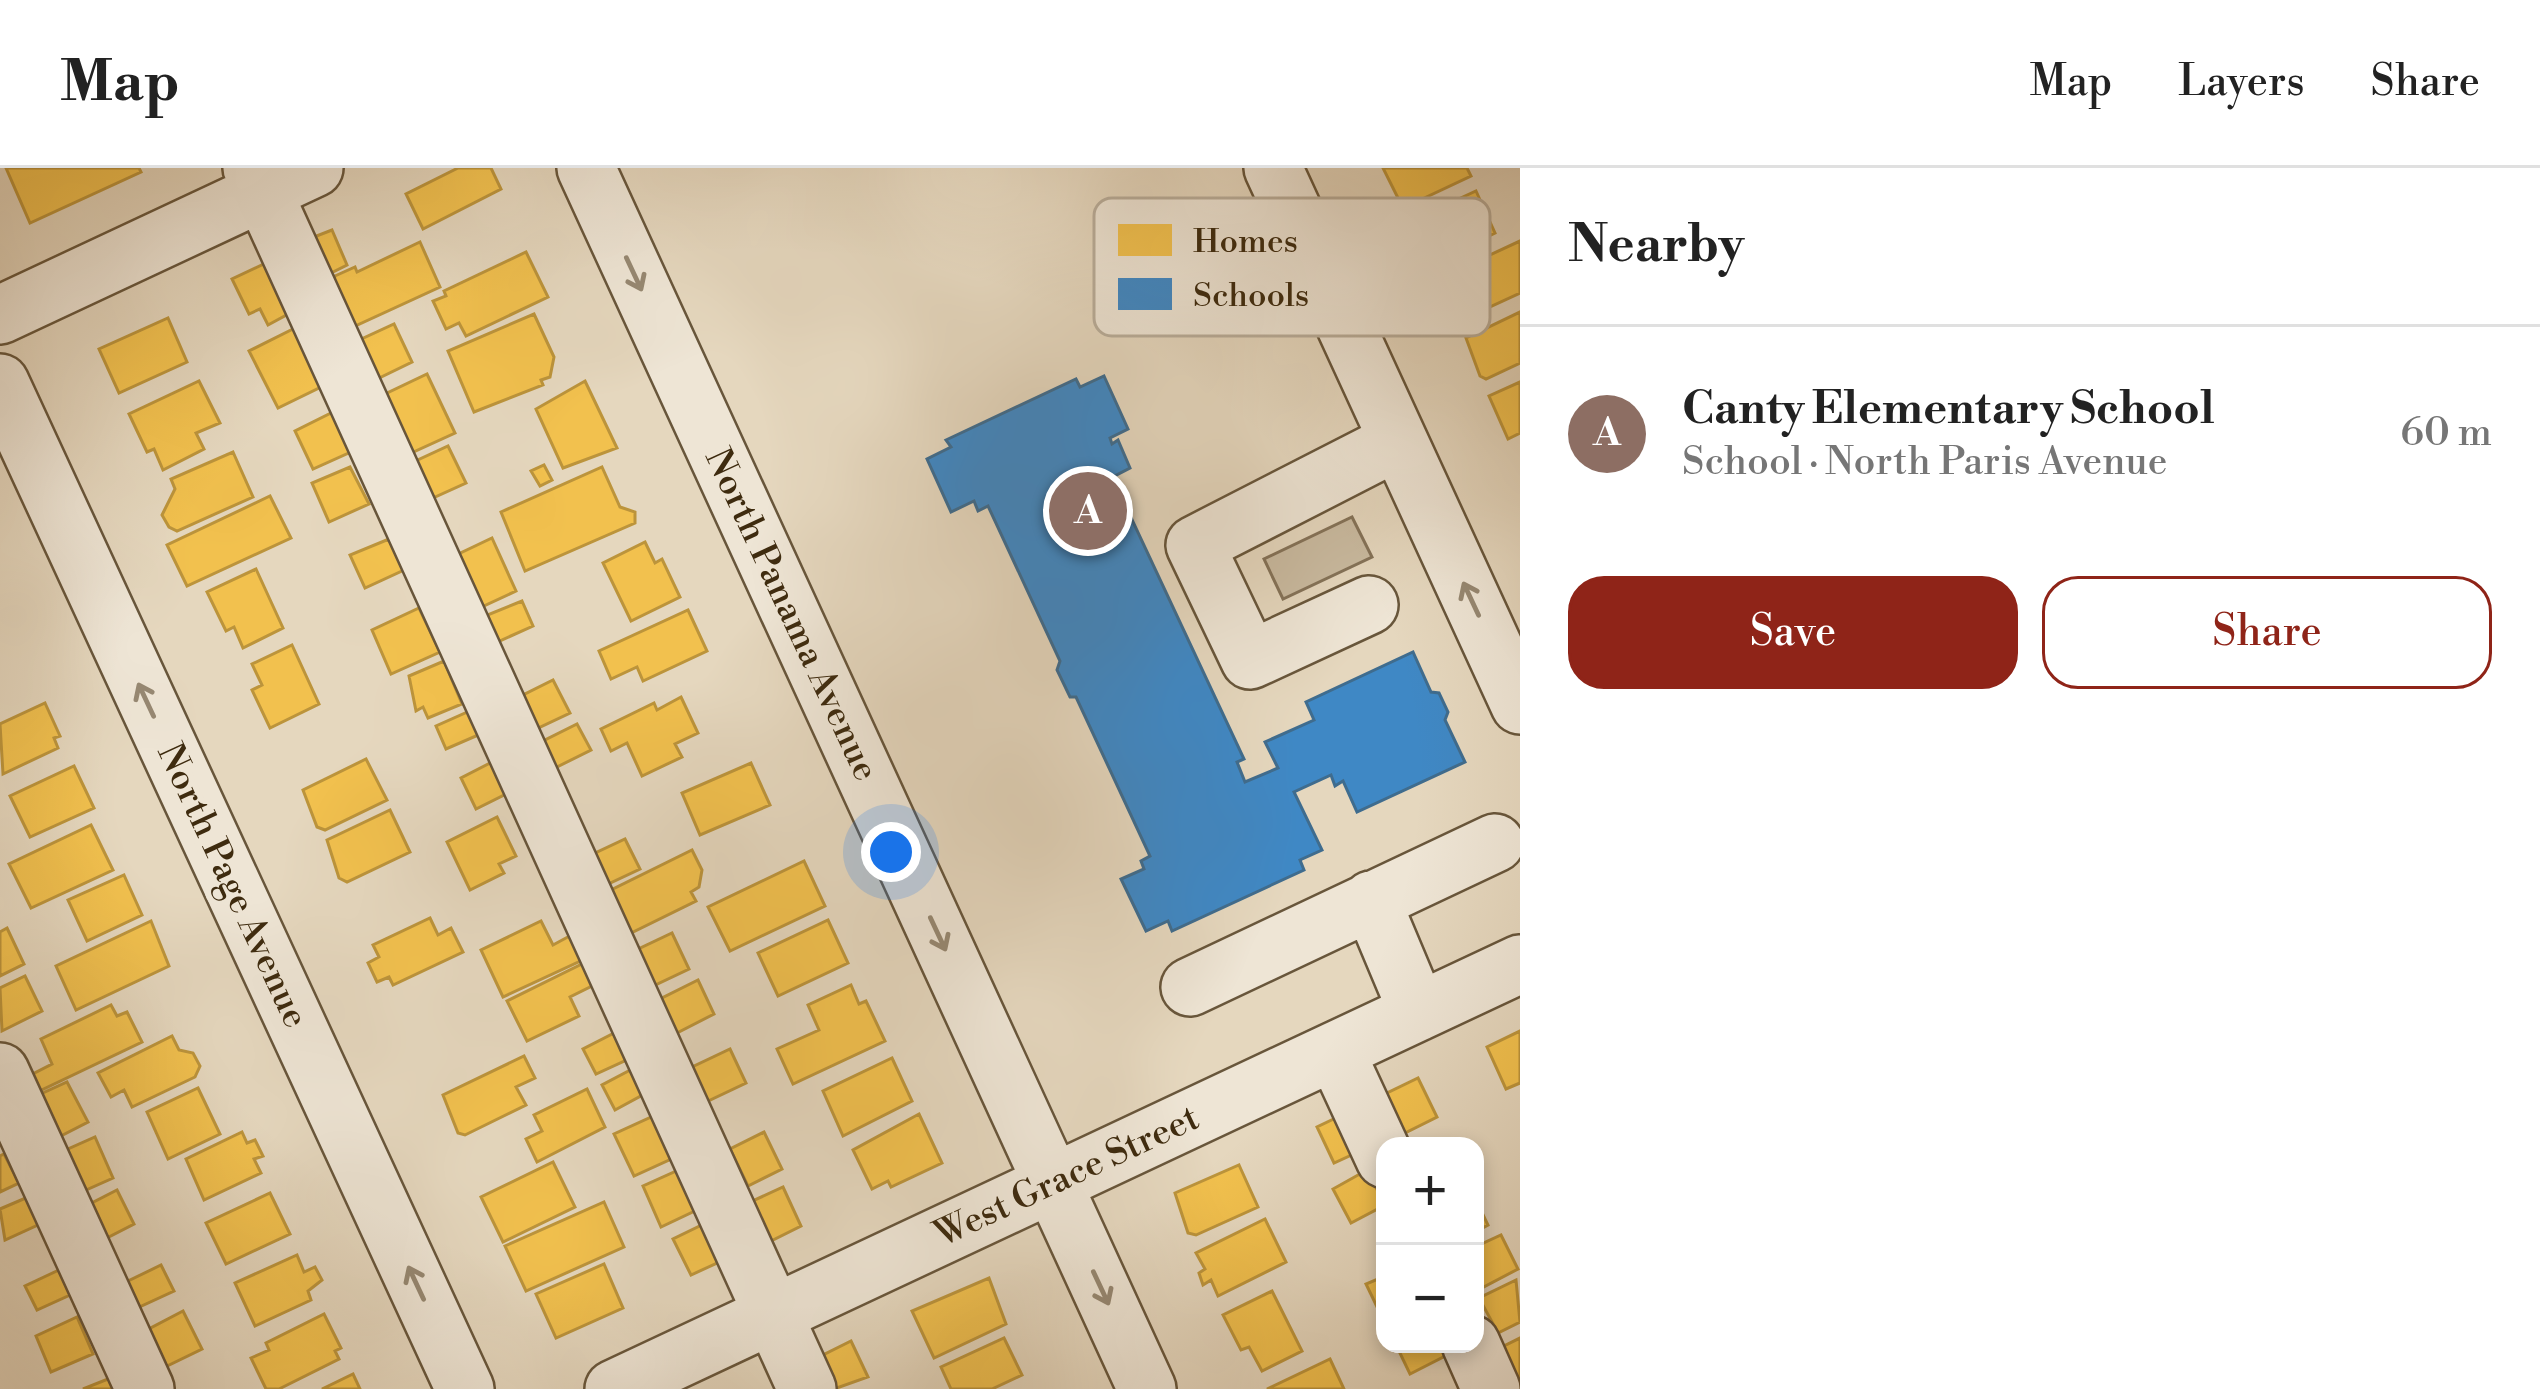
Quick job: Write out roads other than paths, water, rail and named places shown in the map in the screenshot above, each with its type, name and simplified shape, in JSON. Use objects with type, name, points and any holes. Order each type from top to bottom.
[{"type":"street","name":"North Panama Avenue","points":[[586,168],[1147,1389]]},
{"type":"street","points":[[1273,168],[1287,198]]},
{"type":"street","points":[[0,315],[276,176],[807,1389]]},
{"type":"street","points":[[1351,336],[1520,705]]},
{"type":"street","name":"North Page Avenue","points":[[0,383],[465,1389]]},
{"type":"street","points":[[1369,605],[1250,661],[1195,545],[1399,441]]},
{"type":"street","points":[[1190,987],[1496,843]]},
{"type":"street","points":[[1371,900],[1418,1012]]},
{"type":"street","name":"West Grace Street","points":[[614,1389],[1520,964]]},
{"type":"street","points":[[1335,1051],[1376,1140]]},
{"type":"street","points":[[0,1072],[145,1389]]},
{"type":"street","points":[[1475,1353],[1491,1389]]},
{"type":"place","name":"Canty Elementary School","points":[[1088,511]]}]
